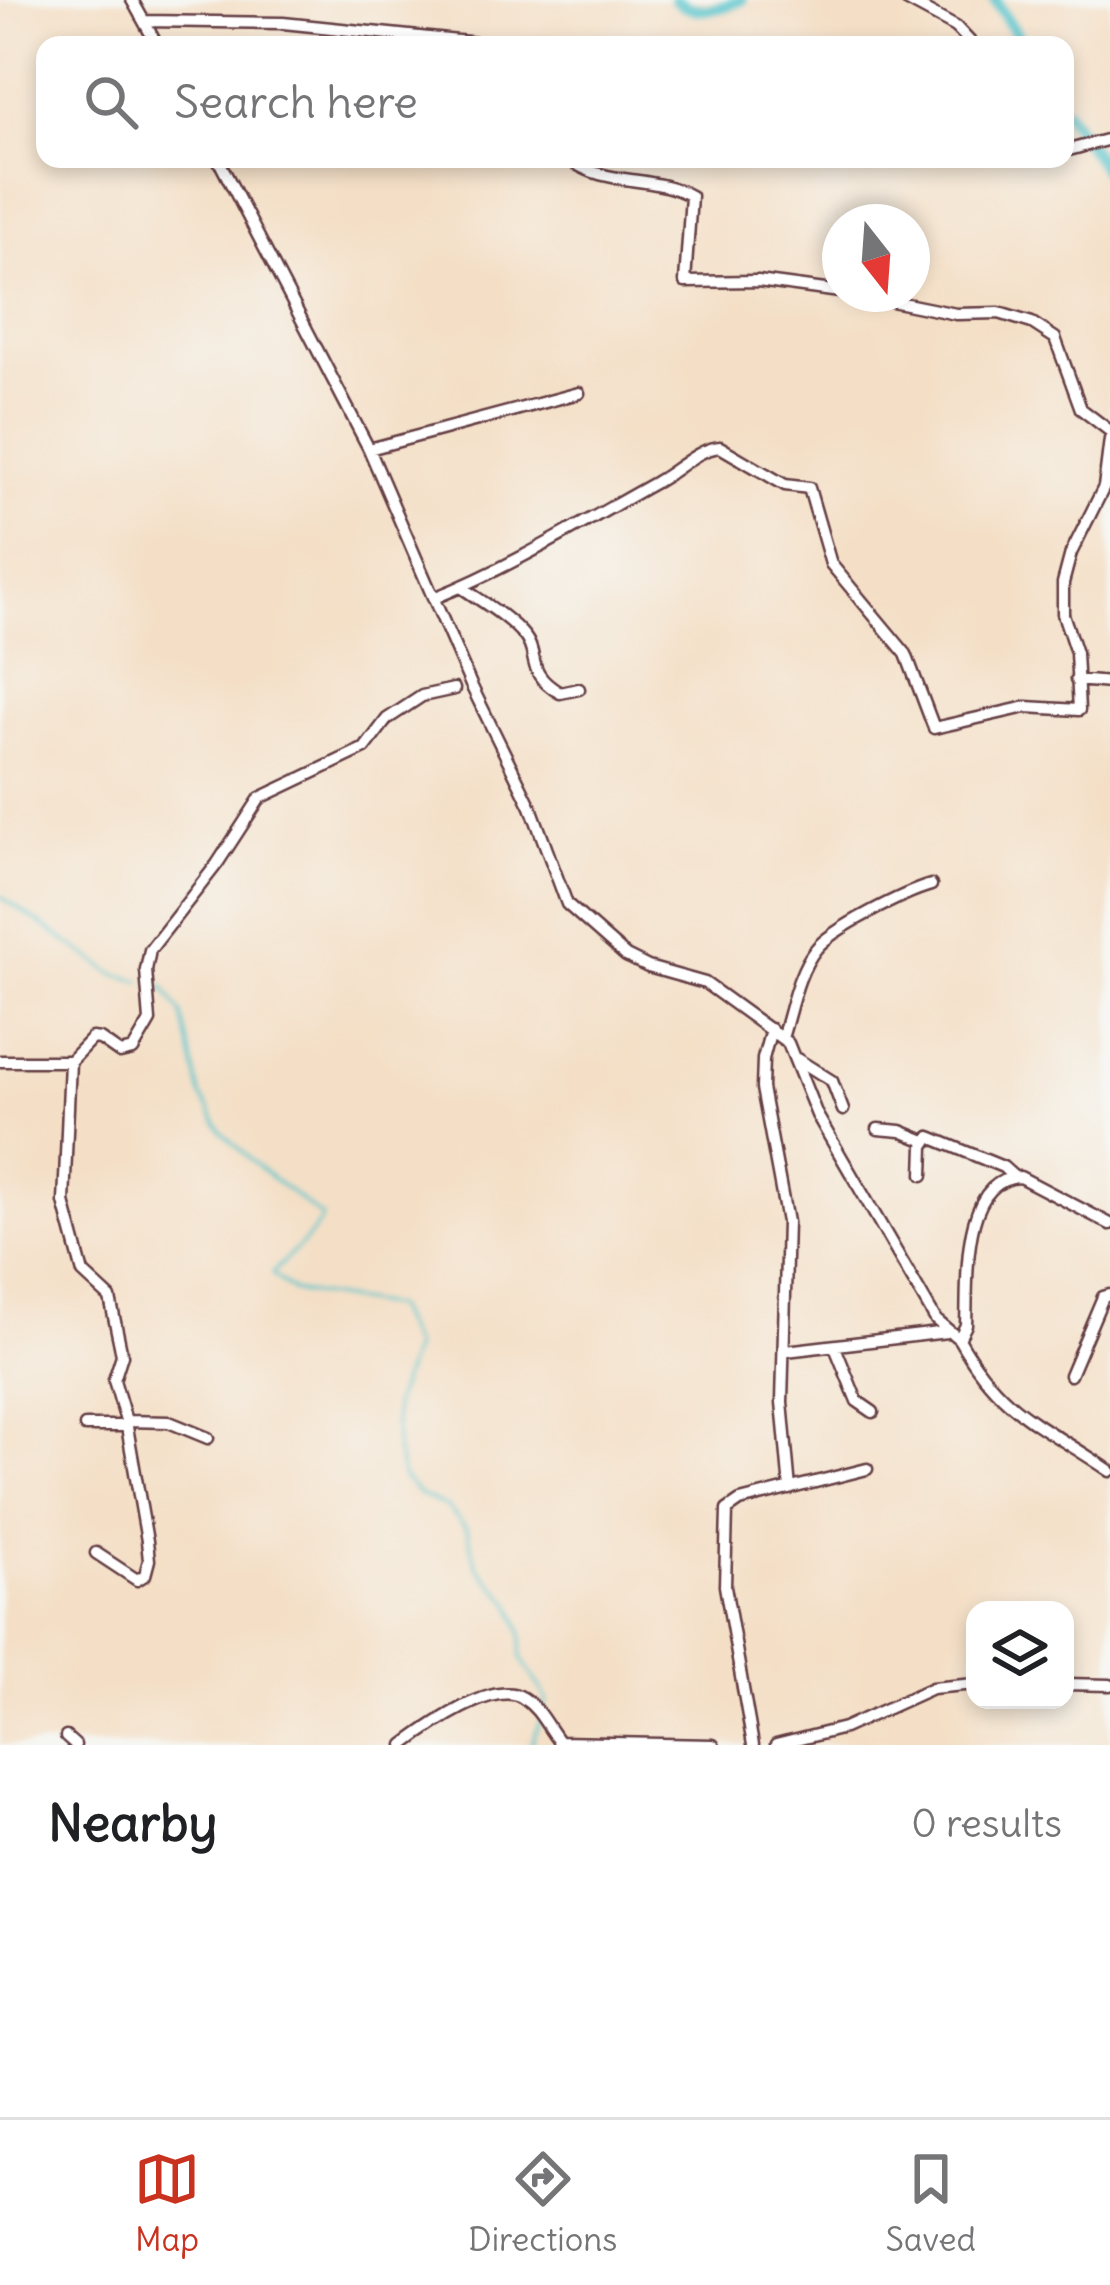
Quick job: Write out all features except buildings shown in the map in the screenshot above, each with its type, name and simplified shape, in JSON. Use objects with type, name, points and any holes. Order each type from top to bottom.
[{"type":"street","points":[[132,0],[152,36]]},
{"type":"street","points":[[906,0],[964,36]]},
{"type":"street","points":[[144,21],[303,24],[414,36]]},
{"type":"street","points":[[1074,150],[1110,139]]},
{"type":"street","points":[[223,168],[369,448],[434,598],[462,687],[531,807],[567,904],[626,956],[648,968],[704,983],[782,1038],[796,1059],[832,1143],[936,1320],[997,1394],[1035,1425],[1110,1471]]},
{"type":"street","points":[[588,168],[605,176],[672,185],[691,196],[685,282],[758,281],[822,290]]},
{"type":"street","points":[[434,598],[662,479],[704,450],[720,447],[785,485],[809,488],[831,564],[906,654],[934,728],[1026,707],[1079,710],[1075,648],[1063,614],[1063,583],[1071,553],[1103,487],[1110,435],[1081,409],[1055,338],[1032,323],[999,313],[956,314],[930,309]]},
{"type":"street","points":[[369,448],[579,392]]},
{"type":"street","points":[[460,587],[525,637],[532,665],[555,692],[579,689]]},
{"type":"street","points":[[1076,680],[1110,683]]},
{"type":"street","points":[[96,1553],[137,1580],[145,1575],[147,1541],[127,1424],[114,1380],[122,1355],[110,1298],[82,1273],[64,1202],[70,1061],[92,1038],[120,1052],[133,1050],[150,1021],[146,970],[150,950],[217,864],[260,798],[365,748],[387,719],[422,696],[462,687]]},
{"type":"street","points":[[782,1038],[818,946],[902,896],[931,885]]},
{"type":"street","points":[[771,1029],[762,1088],[787,1222],[782,1402],[790,1489]]},
{"type":"street","points":[[796,1059],[832,1081],[844,1110]]},
{"type":"street","points":[[0,1061],[70,1061]]},
{"type":"street","points":[[878,1129],[901,1131],[925,1141],[934,1137],[1064,1197],[1110,1224]]},
{"type":"street","points":[[922,1175],[925,1141]]},
{"type":"street","points":[[786,1351],[953,1336],[966,1325],[977,1208],[995,1186],[1012,1176]]},
{"type":"street","points":[[1070,1375],[1103,1298],[1110,1295]]},
{"type":"street","points":[[835,1347],[856,1401],[873,1412]]},
{"type":"street","points":[[86,1426],[169,1422],[208,1438]]},
{"type":"street","points":[[753,1745],[724,1586],[727,1510],[734,1503],[867,1469]]},
{"type":"street","points":[[1074,1684],[1110,1685]]},
{"type":"street","points":[[776,1745],[844,1728],[932,1688],[966,1685]]},
{"type":"street","points":[[404,1745],[484,1696],[514,1693],[537,1708],[564,1744],[713,1745]]},
{"type":"street","points":[[844,1728],[844,1745]]},
{"type":"waterway","points":[[675,0],[690,8],[707,9],[741,0]]},
{"type":"waterway","points":[[995,0],[1017,36]]},
{"type":"waterway","points":[[1074,124],[1110,177]]},
{"type":"waterway","points":[[0,896],[114,974],[141,981]]},
{"type":"waterway","points":[[150,983],[164,987],[182,1015],[201,1096],[222,1132],[322,1217],[272,1274],[293,1291],[394,1307],[413,1348],[394,1403],[403,1478],[419,1494],[447,1507],[467,1529],[477,1566],[512,1604],[522,1633],[521,1658],[547,1699],[544,1710]]},
{"type":"waterway","points":[[531,1745],[541,1719]]}]
